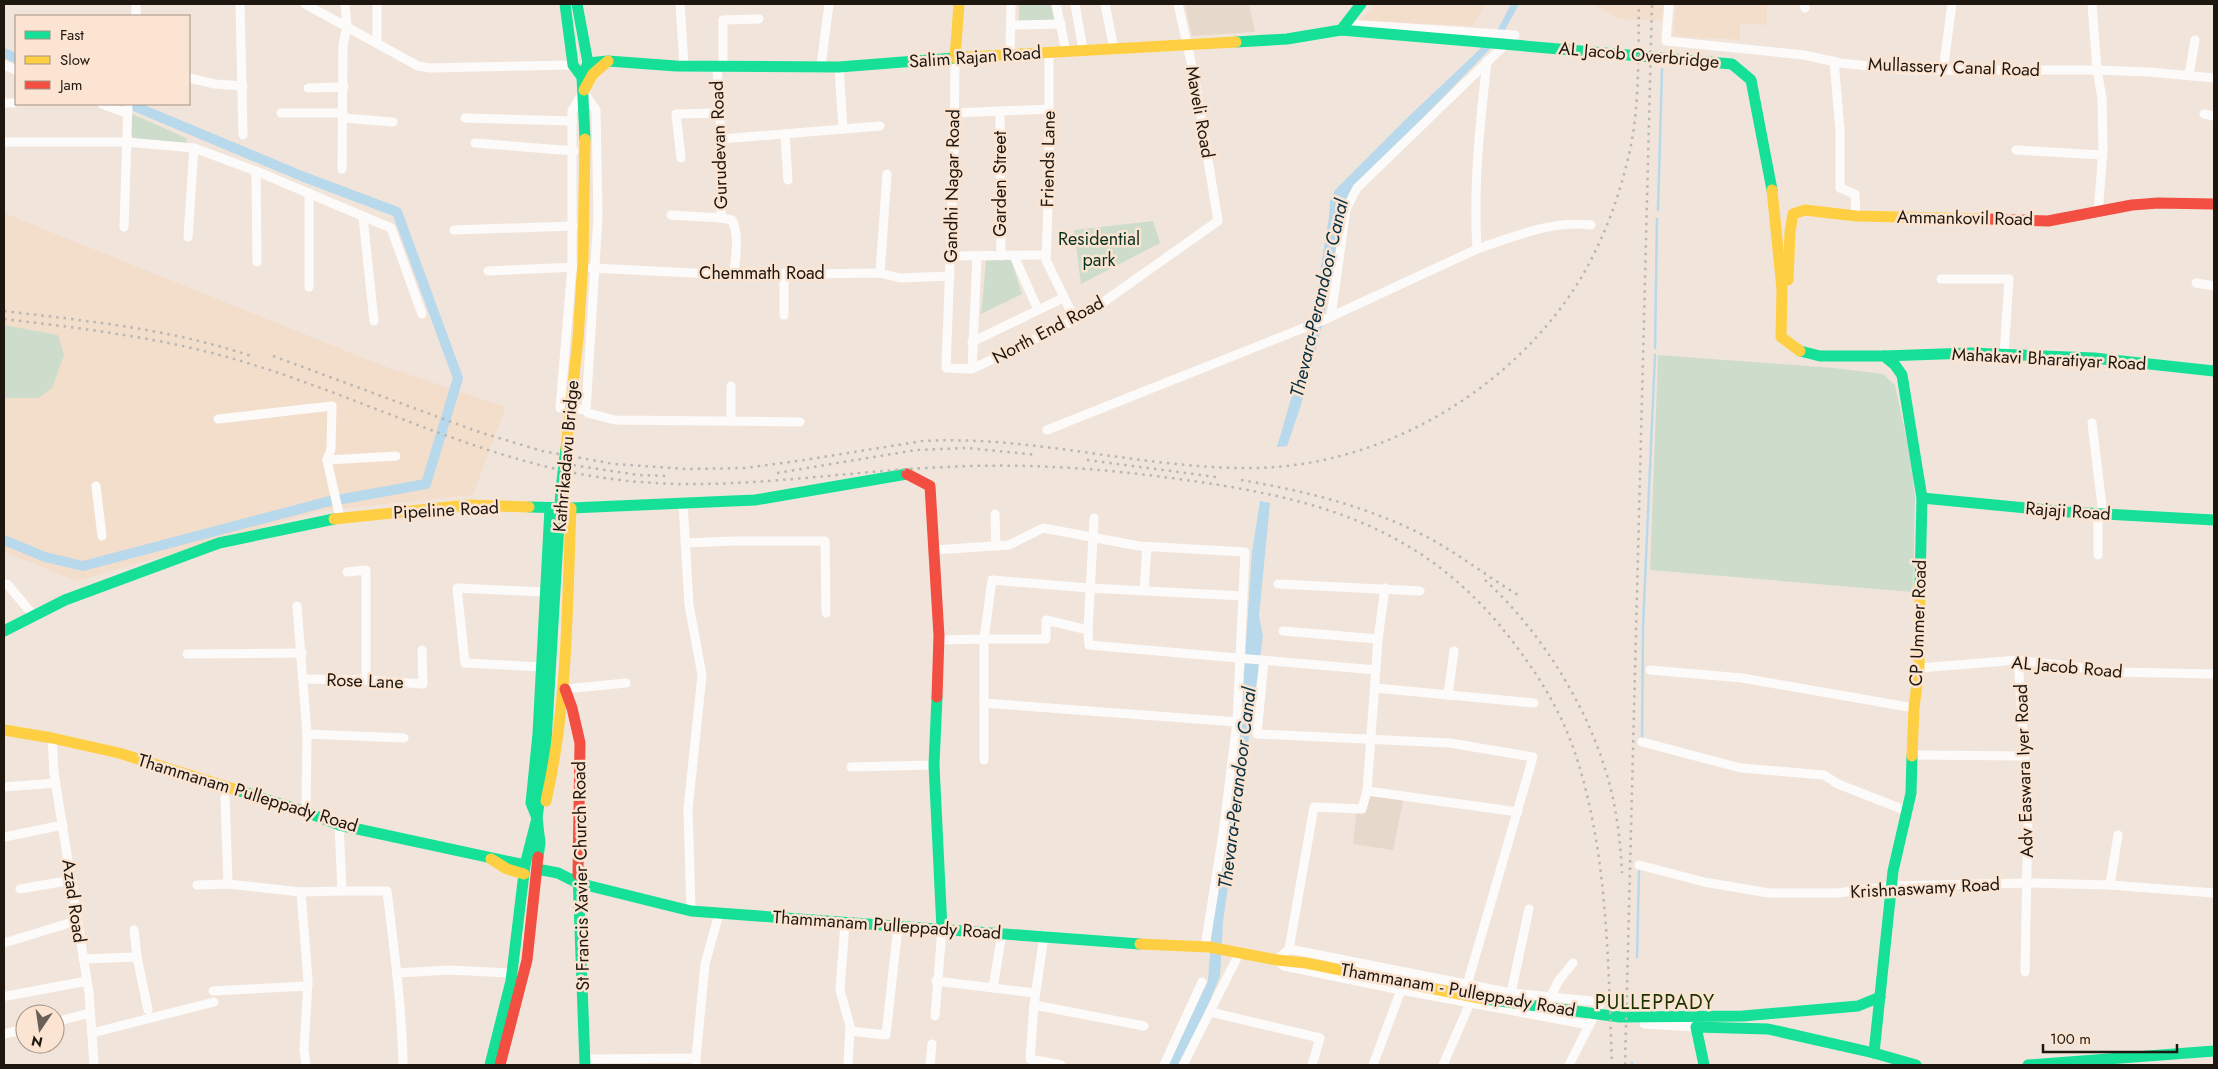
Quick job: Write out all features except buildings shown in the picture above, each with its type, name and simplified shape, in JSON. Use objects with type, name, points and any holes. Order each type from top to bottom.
[{"type":"main road","points":[[565,4],[573,65],[582,77],[588,63],[577,4]]},
{"type":"main road","name":"Gandhi Nagar Road","points":[[955,58],[959,4]]},
{"type":"main road","points":[[1344,27],[1361,4]]},
{"type":"main road","name":"Salim Rajan Road","points":[[588,63],[839,67],[1010,54],[1287,39],[1344,27]]},
{"type":"main road","name":"AL Jacob Overbridge","points":[[1344,27],[1732,64],[1751,80],[1757,105],[1771,183],[1782,289]]},
{"type":"main road","points":[[583,92],[593,74],[608,62]]},
{"type":"main road","name":"Kathrikadavu Bridge","points":[[537,818],[545,759],[561,489],[578,339],[584,261],[585,112],[582,77]]},
{"type":"main road","name":"Ammankovil Road","points":[[1782,289],[1788,282],[1790,232],[1793,214],[1805,210],[1856,216],[2048,220],[2098,213],[2132,205],[2158,203],[2214,204]]},
{"type":"main road","points":[[1782,289],[1780,336],[1798,350],[1820,356],[1884,356]]},
{"type":"main road","name":"Mahakavi Bharatiyar Road","points":[[1884,356],[1970,353],[2094,358],[2214,371]]},
{"type":"main road","name":"CP Ummer Road","points":[[1874,1052],[1894,871],[1911,793],[1914,708],[1919,668],[1922,498],[1902,375],[1896,365],[1884,356]]},
{"type":"main road","name":"Pipeline Road","points":[[4,631],[35,617],[65,600],[219,543],[339,514],[468,505],[571,508],[755,500],[907,474],[930,486],[934,550]]},
{"type":"main road","name":"Rajaji Road","points":[[1922,498],[2101,514],[2214,520]]},
{"type":"main road","points":[[500,1065],[527,960],[540,843],[537,818],[531,803],[542,663],[544,592],[550,508]]},
{"type":"main road","points":[[490,1065],[512,973],[524,870],[537,818],[545,805],[555,767],[565,689],[571,508]]},
{"type":"main road","points":[[934,550],[939,640],[934,765],[942,929]]},
{"type":"main road","points":[[542,663],[565,661]]},
{"type":"main road","name":"St Francis Xavier Church Road","points":[[565,689],[572,708],[580,743],[580,816],[573,881],[585,1062]]},
{"type":"main road","name":"Thammanam Pulleppady Road","points":[[4,730],[52,738],[119,753],[306,812],[339,825],[491,859],[506,869],[524,870]]},
{"type":"main road","name":"Thammanam Pulleppady Road","points":[[537,873],[690,911],[1167,946],[1207,947]]},
{"type":"main road","name":"Thammanam - Pulleppady Road","points":[[1207,947],[1223,948],[1278,960],[1306,963],[1494,1000],[1620,1017],[1743,1016],[1858,1006]]},
{"type":"main road","points":[[1858,1006],[1880,997]]},
{"type":"main road","points":[[1858,1006],[1878,1012]]},
{"type":"main road","points":[[1704,1065],[1696,1027],[1768,1029],[1874,1052],[1916,1065]]},
{"type":"main road","points":[[2031,1065],[2214,1051]]},
{"type":"street","points":[[240,4],[243,135]]},
{"type":"street","points":[[305,4],[348,26],[406,61],[430,68],[573,65]]},
{"type":"street","points":[[342,169],[343,45],[348,26],[345,4]]},
{"type":"street","points":[[377,4],[377,43]]},
{"type":"street","points":[[680,4],[684,66]]},
{"type":"street","points":[[821,66],[830,4]]},
{"type":"street","points":[[1010,54],[1011,4]]},
{"type":"street","points":[[1056,4],[1066,51]]},
{"type":"street","points":[[1075,4],[1083,50]]},
{"type":"street","points":[[1105,4],[1114,49]]},
{"type":"street","name":"Maveli Road","points":[[1178,4],[1195,80],[1218,221]]},
{"type":"street","name":"Mullassery Canal Road","points":[[1669,4],[1666,41],[1804,55],[1834,61],[1906,70],[2097,70],[2214,78]]},
{"type":"street","points":[[1943,70],[1952,4]]},
{"type":"street","points":[[2092,4],[2097,70],[2102,98],[2102,155],[2098,213]]},
{"type":"street","name":"Gurudevan Road","points":[[734,275],[736,228],[732,220],[721,218],[720,66],[723,20],[759,20]]},
{"type":"street","points":[[1011,25],[1061,24]]},
{"type":"street","points":[[1328,318],[1346,209],[1357,188],[1515,35],[1344,27]]},
{"type":"street","points":[[2189,75],[2195,40]]},
{"type":"street","name":"Friends Lane","points":[[1048,52],[1049,109],[1046,260],[1075,320]]},
{"type":"street","name":"Gandhi Nagar Road","points":[[946,368],[955,58]]},
{"type":"street","points":[[1477,249],[1474,212],[1476,168],[1487,61]]},
{"type":"street","points":[[1834,61],[1840,130],[1840,188],[1855,194],[1856,216]]},
{"type":"street","points":[[839,67],[843,129]]},
{"type":"street","points":[[190,78],[215,84],[243,86]]},
{"type":"street","points":[[308,88],[344,87]]},
{"type":"street","points":[[586,410],[598,217],[596,110],[583,92],[572,111],[574,151],[572,267],[560,408],[586,410],[588,413],[615,420],[800,422]]},
{"type":"street","points":[[108,105],[127,108],[124,227]]},
{"type":"street","points":[[954,113],[1049,109]]},
{"type":"street","name":"Garden Street","points":[[1000,111],[1001,256]]},
{"type":"street","points":[[281,113],[343,115],[392,122]]},
{"type":"street","points":[[681,158],[676,114],[720,113]]},
{"type":"street","points":[[2204,114],[2214,116]]},
{"type":"street","points":[[466,118],[573,121]]},
{"type":"street","points":[[721,139],[880,126]]},
{"type":"street","points":[[785,134],[788,180]]},
{"type":"street","points":[[4,142],[126,142],[194,148],[256,171],[391,228],[422,314]]},
{"type":"street","points":[[475,143],[574,151]]},
{"type":"street","points":[[188,237],[194,148]]},
{"type":"street","points":[[2016,150],[2102,155]]},
{"type":"street","points":[[256,171],[257,262]]},
{"type":"street","points":[[880,273],[886,174]]},
{"type":"street","points":[[309,193],[309,287]]},
{"type":"street","points":[[672,215],[721,218]]},
{"type":"street","points":[[363,217],[374,321]]},
{"type":"street","name":"North End Road","points":[[946,368],[972,369],[1075,320],[1095,308],[1218,221]]},
{"type":"street","points":[[1047,430],[1328,318],[1477,249],[1530,232],[1579,223],[1591,225]]},
{"type":"street","points":[[454,230],[573,226]]},
{"type":"street","points":[[950,256],[1046,255]]},
{"type":"street","points":[[972,369],[977,256]]},
{"type":"street","points":[[1014,256],[1038,310]]},
{"type":"street","name":"Chemmath Road","points":[[488,271],[572,267],[734,275],[880,273],[900,278],[950,276]]},
{"type":"street","points":[[784,273],[784,315]]},
{"type":"street","points":[[1942,279],[2009,279],[2004,354]]},
{"type":"street","points":[[2196,283],[2214,286]]},
{"type":"street","points":[[972,342],[1063,298]]},
{"type":"street","points":[[730,421],[731,386]]},
{"type":"street","points":[[218,418],[332,406],[331,449],[327,460],[339,514]]},
{"type":"street","points":[[2092,423],[2101,514],[2098,554]]},
{"type":"street","points":[[327,460],[396,456]]},
{"type":"street","points":[[96,486],[102,536]]},
{"type":"street","points":[[683,504],[689,605],[702,675],[688,809],[690,911]]},
{"type":"street","points":[[995,514],[996,546]]},
{"type":"street","points":[[1094,518],[1095,538],[1089,588],[1089,645],[1376,670]]},
{"type":"street","points":[[934,550],[1009,545],[1044,528],[1147,547],[1245,552],[1243,657],[1237,722],[1207,947]]},
{"type":"street","points":[[685,543],[825,541],[826,613]]},
{"type":"street","points":[[1144,590],[1147,547]]},
{"type":"street","points":[[347,572],[366,570],[366,680]]},
{"type":"street","points":[[984,760],[984,639],[992,580],[1089,588],[1243,596]]},
{"type":"street","points":[[4,584],[7,584],[35,617]]},
{"type":"street","points":[[1278,584],[1420,590]]},
{"type":"street","points":[[542,663],[464,663],[456,588],[544,592]]},
{"type":"street","points":[[1385,588],[1378,639],[1367,791],[1362,809],[1314,807],[1289,948],[1278,960],[1284,966],[1308,972],[1589,1025]]},
{"type":"street","points":[[297,606],[304,679],[306,812]]},
{"type":"street","points":[[939,640],[1046,639],[1046,620],[1088,630]]},
{"type":"street","points":[[1283,631],[1378,639]]},
{"type":"street","name":"Rose Lane","points":[[304,679],[366,680],[423,684],[422,650]]},
{"type":"street","points":[[1448,695],[1454,651]]},
{"type":"street","points":[[187,654],[302,653]]},
{"type":"street","points":[[1262,659],[1257,734],[1450,743],[1532,757],[1518,812],[1467,985]]},
{"type":"street","name":"AL Jacob Road","points":[[1919,668],[2018,660],[2116,672],[2214,674]]},
{"type":"street","name":"Adv Easwara Iyer Road","points":[[2018,660],[2028,808],[2025,972]]},
{"type":"street","points":[[1650,670],[1742,678],[1914,708]]},
{"type":"street","points":[[565,689],[626,683]]},
{"type":"street","points":[[1375,688],[1534,703]]},
{"type":"street","points":[[984,703],[1237,722]]},
{"type":"street","points":[[306,734],[404,738]]},
{"type":"street","name":"Azad Road","points":[[52,738],[56,783],[72,880],[76,921],[87,981],[94,1065]]},
{"type":"street","points":[[1642,742],[1741,768],[1824,775],[1838,784],[1907,811]]},
{"type":"street","points":[[1912,755],[2025,756]]},
{"type":"street","points":[[851,768],[934,765]]},
{"type":"street","points":[[4,787],[56,783]]},
{"type":"street","points":[[1367,791],[1518,812]]},
{"type":"street","points":[[225,798],[228,884]]},
{"type":"street","points":[[4,837],[63,825]]},
{"type":"street","points":[[339,825],[342,891]]},
{"type":"street","points":[[2110,885],[2118,836]]},
{"type":"street","name":"Krishnaswamy Road","points":[[1639,865],[1704,882],[1769,893],[1837,893],[1892,886],[2028,883],[2110,885],[2214,893]]},
{"type":"street","points":[[20,889],[72,880]]},
{"type":"street","points":[[197,885],[228,884],[301,892],[387,891],[403,1035],[403,1065]]},
{"type":"street","points":[[301,892],[308,986],[304,1050],[306,1065]]},
{"type":"street","points":[[1511,993],[1528,909]]},
{"type":"street","points":[[585,1062],[696,1062],[705,964],[719,914]]},
{"type":"street","points":[[4,943],[76,921]]},
{"type":"street","points":[[845,922],[840,990],[850,1031],[848,1065]]},
{"type":"street","points":[[850,1031],[886,1034],[898,926]]},
{"type":"street","points":[[935,1016],[936,981],[942,929]]},
{"type":"street","points":[[134,930],[137,957],[148,1010]]},
{"type":"street","points":[[994,988],[1002,933]]},
{"type":"street","points":[[1044,936],[1035,993],[1030,1059],[1061,1065]]},
{"type":"street","points":[[1289,948],[1511,993],[1601,1002],[1569,1065]]},
{"type":"street","points":[[1183,1065],[1240,952]]},
{"type":"street","points":[[83,959],[137,957]]},
{"type":"street","points":[[1550,998],[1559,980],[1573,963]]},
{"type":"street","points":[[397,973],[450,970],[512,973]]},
{"type":"street","points":[[7,996],[87,981]]},
{"type":"street","points":[[936,981],[1035,993]]},
{"type":"street","points":[[1164,1065],[1202,982]]},
{"type":"street","points":[[213,991],[308,986]]},
{"type":"street","points":[[1373,1065],[1401,990]]},
{"type":"street","points":[[92,1033],[214,1002]]},
{"type":"street","points":[[1443,1065],[1470,1003]]},
{"type":"street","points":[[1034,1005],[1144,1026]]},
{"type":"street","points":[[1210,1012],[1320,1038],[1312,1065]]},
{"type":"street","points":[[65,1019],[90,1013]]},
{"type":"street","points":[[1644,1024],[1696,1027]]},
{"type":"street","points":[[930,1065],[932,1044]]},
{"type":"shaded area","points":[[1185,4],[1249,4],[1255,32],[1192,36]]},
{"type":"shaded area","points":[[1376,4],[1486,4],[1472,26],[1359,21]]},
{"type":"shaded area","points":[[1593,4],[1663,4],[1662,21],[1618,19]]},
{"type":"shaded area","points":[[1676,4],[1767,4],[1767,25],[1740,23],[1740,40],[1673,36]]},
{"type":"shaded area","points":[[4,213],[381,365],[506,407],[473,495],[320,511],[77,581],[4,552]]},
{"type":"shaded area","points":[[1370,792],[1404,796],[1393,850],[1353,844],[1357,809]]},
{"type":"green space","points":[[1019,4],[1051,4],[1054,20],[1019,22]]},
{"type":"green space","points":[[132,114],[186,138],[187,143],[135,139],[130,135]]},
{"type":"green space","name":"Residential park","points":[[1153,221],[1160,243],[1081,284],[1074,230]]},
{"type":"green space","points":[[1011,259],[1022,294],[981,314],[986,261]]},
{"type":"green space","points":[[4,325],[58,335],[64,355],[52,388],[39,398],[4,398]]},
{"type":"green space","points":[[1658,355],[1834,368],[1883,374],[1895,385],[1911,460],[1915,497],[1913,592],[1650,570]]},
{"type":"water","name":"Thevara-Perandoor Canal","points":[[1511,4],[1519,4],[1505,30],[1487,52],[1415,126],[1344,208],[1322,326],[1300,408],[1287,446],[1277,447],[1310,333],[1330,201],[1335,190],[1479,50],[1498,29]]},
{"type":"water","name":"Thevara-Perandoor Canal","points":[[1260,501],[1270,503],[1259,616],[1263,636],[1223,922],[1220,976],[1202,1020],[1178,1065],[1167,1065],[1208,981],[1212,925],[1241,719],[1252,552]]},
{"type":"waterway","points":[[4,53],[15,58]]},
{"type":"waterway","points":[[1658,210],[1662,69]]},
{"type":"waterway","points":[[4,540],[45,557],[83,566],[326,502],[426,484],[458,378],[397,212],[304,177],[131,105]]},
{"type":"waterway","points":[[1655,348],[1657,219]]},
{"type":"waterway","points":[[1642,741],[1643,626],[1655,355]]},
{"type":"waterway","points":[[1637,957],[1639,871]]},
{"type":"railway","points":[[273,356],[476,431],[542,451],[614,464],[687,469],[745,468],[923,441],[964,440],[1046,447],[1211,467],[1252,468],[1301,464],[1349,454],[1396,437],[1440,414],[1482,387],[1520,354],[1553,318],[1581,278],[1597,248],[1610,216],[1630,150],[1637,96],[1639,4]]},
{"type":"railway","points":[[1625,1065],[1652,4]]},
{"type":"railway","points":[[4,311],[129,327],[190,339],[251,356]]},
{"type":"railway","points":[[4,319],[130,336],[193,348],[254,365],[298,380],[475,446],[520,460],[612,479],[654,483],[738,483],[905,469],[975,466],[1059,467],[1143,474],[1273,495],[1319,507],[1363,523],[1405,544],[1444,571],[1481,605],[1516,646],[1534,671],[1564,724],[1586,790],[1600,868],[1607,947],[1612,1065]]},
{"type":"railway","points":[[777,473],[916,450],[967,448],[1037,455]]},
{"type":"railway","points":[[1087,460],[1216,477]]},
{"type":"railway","points":[[566,464],[638,475],[667,476]]},
{"type":"railway","points":[[1241,480],[1290,489],[1384,517],[1429,538],[1518,595]]},
{"type":"railway","points":[[1485,580],[1508,603],[1549,655],[1568,684],[1584,715],[1608,777],[1618,825],[1622,873]]},
{"type":"traffic: fast","points":[[565,4],[573,65],[582,77]]},
{"type":"traffic: fast","points":[[577,4],[588,63]]},
{"type":"traffic: fast","points":[[1341,30],[1361,4]]},
{"type":"traffic: fast","points":[[1236,42],[1287,39],[1341,30],[1732,64],[1751,80],[1772,190]]},
{"type":"traffic: fast","points":[[588,63],[608,61],[676,66],[839,67],[967,57]]},
{"type":"traffic: fast","points":[[585,139],[582,77],[588,63]]},
{"type":"traffic: fast","points":[[1800,351],[1820,356],[1884,356],[1895,365],[1902,375],[1922,498],[1920,584]]},
{"type":"traffic: fast","points":[[1884,356],[1970,353],[2094,358],[2214,371]]},
{"type":"traffic: fast","points":[[490,1065],[511,981],[525,865],[537,818],[545,759],[561,489],[566,448]]},
{"type":"traffic: fast","points":[[529,507],[571,508],[755,500],[907,474]]},
{"type":"traffic: fast","points":[[1922,498],[2068,512],[2214,520]]},
{"type":"traffic: fast","points":[[538,857],[540,843],[537,818],[531,803],[538,734],[550,508]]},
{"type":"traffic: fast","points":[[4,631],[65,600],[219,543],[334,519]]},
{"type":"traffic: fast","points":[[937,697],[934,765],[942,929]]},
{"type":"traffic: fast","points":[[1874,1053],[1893,871],[1911,793],[1912,756]]},
{"type":"traffic: fast","points":[[237,790],[306,812],[339,825],[525,865]]},
{"type":"traffic: fast","points":[[537,869],[558,873],[578,883],[691,911],[1140,944]]},
{"type":"traffic: fast","points":[[578,875],[585,1065]]},
{"type":"traffic: fast","points":[[1484,999],[1620,1017],[1743,1016],[1858,1006],[1880,997]]},
{"type":"traffic: fast","points":[[1704,1065],[1696,1027],[1768,1029],[1874,1053],[1916,1065]]},
{"type":"traffic: fast","points":[[2028,1065],[2214,1051]]},
{"type":"traffic: slow","points":[[955,58],[959,4]]},
{"type":"traffic: slow","points":[[967,57],[1236,42]]},
{"type":"traffic: slow","points":[[584,90],[593,74],[608,61]]},
{"type":"traffic: slow","points":[[566,448],[578,339],[583,261],[585,139]]},
{"type":"traffic: slow","points":[[1772,190],[1782,289],[1781,337],[1800,351]]},
{"type":"traffic: slow","points":[[1788,280],[1790,232],[1793,214],[1805,210],[1856,216],[1989,219]]},
{"type":"traffic: slow","points":[[334,519],[468,505],[529,507]]},
{"type":"traffic: slow","points":[[546,801],[559,728],[563,692],[571,508]]},
{"type":"traffic: slow","points":[[1912,756],[1914,708],[1919,668],[1920,584]]},
{"type":"traffic: slow","points":[[4,730],[52,738],[119,753],[237,790]]},
{"type":"traffic: slow","points":[[491,859],[507,869],[524,874]]},
{"type":"traffic: slow","points":[[1140,944],[1209,947],[1277,960],[1306,963],[1484,999]]},
{"type":"traffic: jam","points":[[1989,219],[2048,221],[2132,205],[2158,203],[2214,204]]},
{"type":"traffic: jam","points":[[907,474],[930,486],[939,636],[937,697]]},
{"type":"traffic: jam","points":[[565,689],[572,708],[580,743],[578,875]]},
{"type":"traffic: jam","points":[[500,1065],[527,960],[538,857]]},
{"type":"district","name":"PULLEPPADY","points":[[1655,1002]]}]
